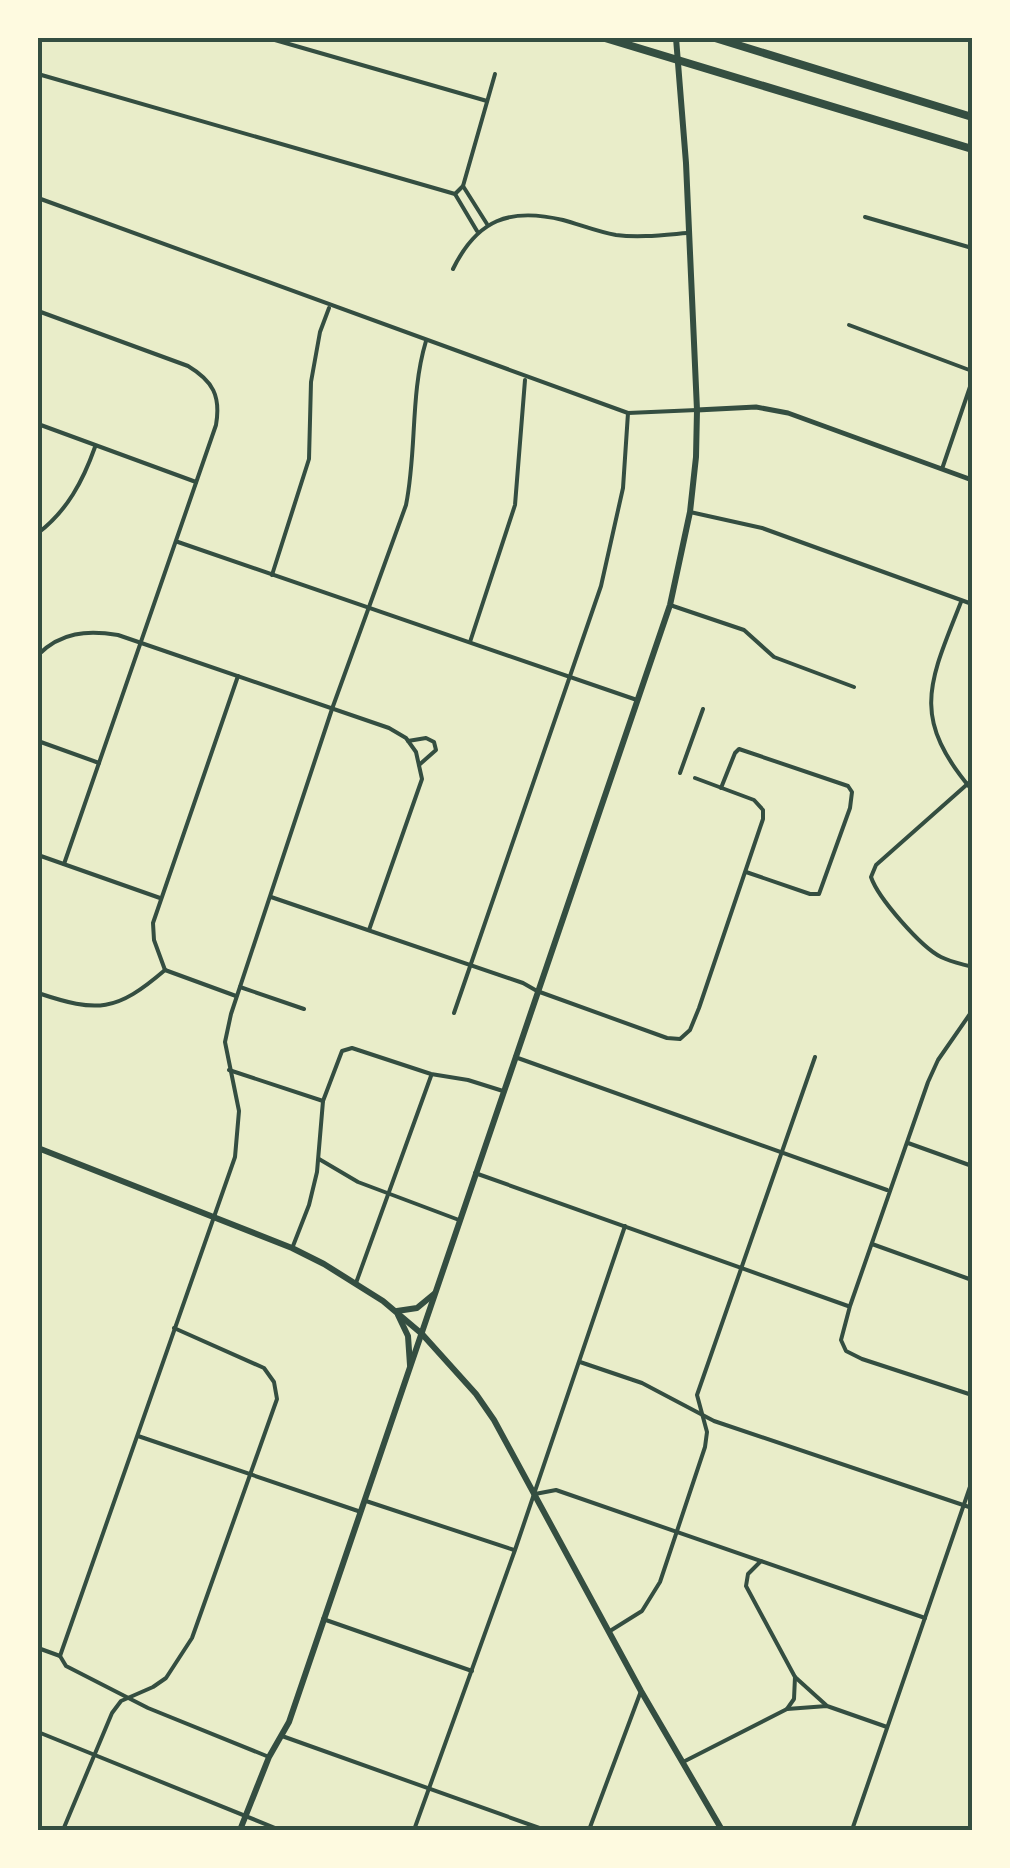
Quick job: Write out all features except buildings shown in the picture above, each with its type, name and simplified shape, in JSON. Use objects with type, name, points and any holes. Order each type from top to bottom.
[{"type":"highway","points":[[605,38],[972,149]]},
{"type":"highway","points":[[714,38],[972,117]]},
{"type":"main road","points":[[240,1830],[282,1736],[366,1500],[670,605],[690,512],[697,410],[682,86],[676,38]]},
{"type":"main road","points":[[38,1148],[292,1248],[356,1283],[422,1334],[485,1407],[640,1691],[722,1830]]},
{"type":"main road","points":[[396,1311],[417,1308],[435,1293]]},
{"type":"main road","points":[[396,1311],[408,1336],[410,1371]]},
{"type":"street","points":[[268,38],[488,101]]},
{"type":"street","points":[[38,74],[455,194],[477,231]]},
{"type":"street","points":[[455,194],[463,186],[495,74]]},
{"type":"street","points":[[463,186],[487,224]]},
{"type":"street","points":[[38,198],[628,413],[756,407],[788,412],[972,480]]},
{"type":"street","points":[[453,269],[477,231],[511,218],[542,217],[620,236],[689,233]]},
{"type":"street","points":[[864,217],[972,248]]},
{"type":"street","points":[[272,575],[309,459],[311,382],[320,332],[330,306]]},
{"type":"street","points":[[38,311],[188,366],[203,374],[214,388],[219,406],[177,542],[64,864]]},
{"type":"street","points":[[849,325],[972,372]]},
{"type":"street","points":[[60,1656],[235,1157],[239,1111],[225,1042],[332,709],[406,505],[412,473],[418,370],[426,341]]},
{"type":"street","points":[[470,642],[515,506],[526,378]]},
{"type":"street","points":[[942,469],[972,381]]},
{"type":"street","points":[[454,1013],[572,677],[617,528],[624,488],[628,413]]},
{"type":"street","points":[[38,424],[196,482]]},
{"type":"street","points":[[38,533],[65,507],[84,479],[96,446]]},
{"type":"street","points":[[690,512],[762,528],[972,604]]},
{"type":"street","points":[[177,542],[637,700]]},
{"type":"street","points":[[962,600],[936,672],[932,722],[944,754],[970,782],[972,790]]},
{"type":"street","points":[[670,605],[744,630],[774,657],[854,687]]},
{"type":"street","points":[[38,656],[51,643],[83,632],[118,635],[388,728],[408,741],[416,752],[420,789],[369,930]]},
{"type":"street","points":[[165,970],[153,932],[160,898],[238,675]]},
{"type":"street","points":[[680,773],[702,709]]},
{"type":"street","points":[[408,741],[426,738],[434,742],[436,750],[419,765]]},
{"type":"street","points":[[38,741],[100,763]]},
{"type":"street","points":[[722,788],[739,749],[848,786],[852,792],[850,808],[819,894],[745,872]]},
{"type":"street","points":[[271,897],[523,983],[667,1038],[680,1039],[693,1023],[763,819],[763,810],[754,800],[695,778]]},
{"type":"street","points":[[970,782],[876,866],[870,877],[875,890],[926,946],[939,956],[972,968]]},
{"type":"street","points":[[38,855],[160,898]]},
{"type":"street","points":[[38,993],[74,1006],[102,1008],[133,996],[165,970]]},
{"type":"street","points":[[165,970],[237,996]]},
{"type":"street","points":[[240,988],[304,1010]]},
{"type":"street","points":[[972,1011],[938,1060],[889,1191],[841,1340],[846,1351],[972,1395]]},
{"type":"street","points":[[292,1248],[310,1205],[319,1160],[323,1101],[342,1051],[352,1048],[432,1074],[503,1091]]},
{"type":"street","points":[[515,1057],[889,1191]]},
{"type":"street","points":[[610,1632],[630,1620],[652,1598],[678,1532],[708,1432],[698,1395],[815,1057]]},
{"type":"street","points":[[229,1070],[323,1101]]},
{"type":"street","points":[[356,1283],[432,1074]]},
{"type":"street","points":[[908,1143],[972,1166]]},
{"type":"street","points":[[319,1160],[358,1182],[459,1220]]},
{"type":"street","points":[[475,1173],[850,1306]]},
{"type":"street","points":[[414,1830],[516,1550],[625,1226]]},
{"type":"street","points":[[872,1244],[972,1280]]},
{"type":"street","points":[[63,1830],[112,1712],[129,1696],[166,1678],[192,1638],[276,1398],[274,1382],[264,1368],[174,1328]]},
{"type":"street","points":[[580,1362],[642,1383],[714,1421],[972,1508]]},
{"type":"street","points":[[138,1436],[361,1512]]},
{"type":"street","points":[[852,1830],[972,1482]]},
{"type":"street","points":[[535,1494],[556,1490],[924,1618]]},
{"type":"street","points":[[366,1500],[516,1550]]},
{"type":"street","points":[[761,1561],[748,1574],[746,1586],[795,1677],[827,1706],[887,1727]]},
{"type":"street","points":[[322,1619],[472,1671]]},
{"type":"street","points":[[38,1648],[60,1656],[66,1666],[148,1708],[270,1757]]},
{"type":"street","points":[[788,1709],[794,1698],[795,1677]]},
{"type":"street","points":[[589,1830],[640,1691]]},
{"type":"street","points":[[681,1763],[788,1709],[827,1706]]},
{"type":"street","points":[[38,1732],[280,1830]]},
{"type":"street","points":[[282,1736],[545,1830]]}]
